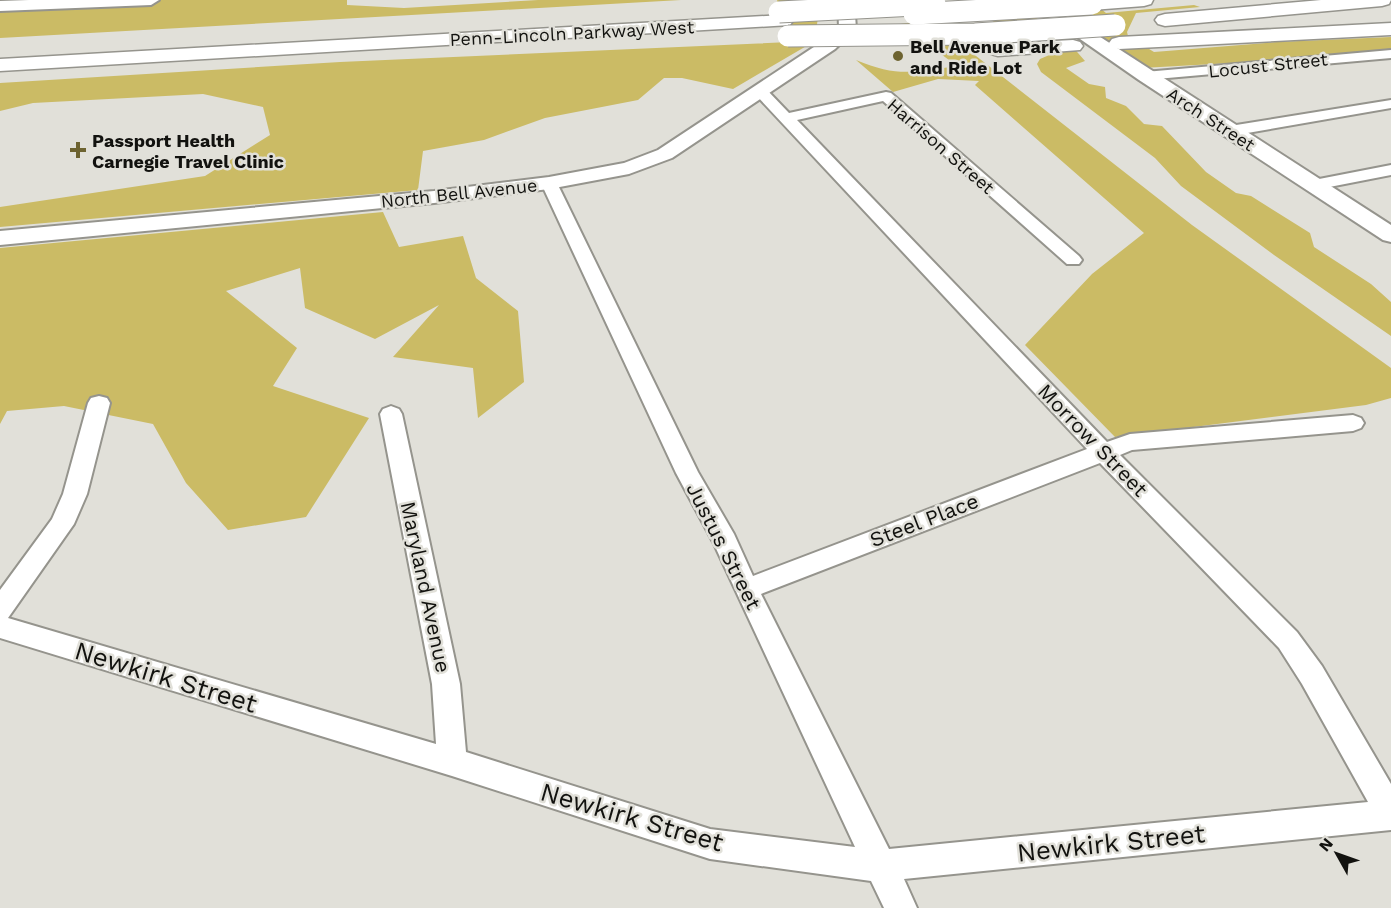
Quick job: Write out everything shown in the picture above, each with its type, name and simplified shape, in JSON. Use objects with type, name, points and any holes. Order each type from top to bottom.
[{"type":"highway","name":"Penn-Lincoln Parkway West","points":[[0,55],[1006,0]]},
{"type":"highway","name":"Penn-Lincoln Parkway West","points":[[777,12],[1092,4],[1144,0]]},
{"type":"highway","points":[[998,50],[1073,46],[1117,34],[1144,22],[1382,0]]},
{"type":"highway","points":[[0,65],[404,42],[777,12],[985,34],[1391,29]]},
{"type":"highway","points":[[215,43],[507,18]]},
{"type":"street","points":[[0,6],[151,0]]},
{"type":"street","name":"North Bell Avenue","points":[[0,238],[434,198],[549,183],[628,168],[665,154],[761,92],[848,28],[846,0]]},
{"type":"street","name":"Arch Street","points":[[1032,0],[1391,235]]},
{"type":"street","name":"Locust Street","points":[[1145,76],[1391,54]]},
{"type":"street","name":"Morrow Street","points":[[761,92],[1102,451],[1288,640],[1312,675],[1391,814]]},
{"type":"street","name":"Harrison Street","points":[[787,118],[886,96],[1073,260]]},
{"type":"street","points":[[1230,131],[1391,104]]},
{"type":"street","points":[[1314,185],[1391,170]]},
{"type":"street","name":"Justus Street","points":[[549,183],[687,473],[725,541],[746,589],[901,908]]},
{"type":"street","points":[[0,610],[62,524],[75,494],[99,403]]},
{"type":"street","name":"Maryland Avenue","points":[[391,414],[446,684],[452,762]]},
{"type":"street","name":"Steel Place","points":[[746,589],[1130,442],[1353,423]]},
{"type":"street","name":"Newkirk Street","points":[[0,627],[452,762],[710,844],[879,866],[1391,814]]},
{"type":"shaded area","points":[[0,0],[347,0],[347,5],[404,8],[538,0],[681,0],[0,38]]},
{"type":"shaded area","points":[[777,0],[820,0],[815,41],[733,89],[682,78],[664,78],[638,100],[545,118],[484,140],[423,151],[418,190],[0,227],[0,207],[205,176],[270,135],[263,107],[203,94],[33,103],[0,111],[0,83],[340,62],[790,42]]},
{"type":"shaded area","points":[[967,0],[1010,0],[1064,37],[1085,61],[1066,68],[1089,84],[1105,87],[1106,98],[1126,106],[1144,124],[1162,126],[1206,172],[1236,193],[1251,196],[1310,233],[1314,247],[1371,284],[1391,302],[1391,336],[1274,255],[1181,186],[1155,158],[1041,72],[1037,64],[1040,59],[1054,53],[1039,41],[1000,27]]},
{"type":"shaded area","points":[[1090,0],[1106,13],[1194,5],[1200,7],[1136,13],[1127,32],[1128,36],[1154,52],[1277,42],[1391,37],[1391,54],[1142,68],[1062,16]]},
{"type":"shaded area","points":[[930,20],[1192,225],[1391,368],[1391,398],[1366,405],[1115,437],[1025,345],[1092,274],[1144,233],[975,85],[979,81],[938,79],[893,92],[856,60],[881,69],[903,72],[950,67],[949,60],[900,24]]},
{"type":"shaded area","points":[[383,212],[399,247],[463,236],[476,278],[518,311],[524,382],[478,418],[473,368],[393,357],[439,305],[375,339],[305,308],[300,268],[226,291],[297,348],[273,386],[369,418],[306,517],[228,530],[186,483],[153,424],[64,406],[7,411],[0,424],[0,248]]},
{"type":"place","name":"Bell Avenue Park and Ride Lot","points":[[898,56]]},
{"type":"place","name":"Passport Health Carnegie Travel Clinic","points":[[78,150]]}]
